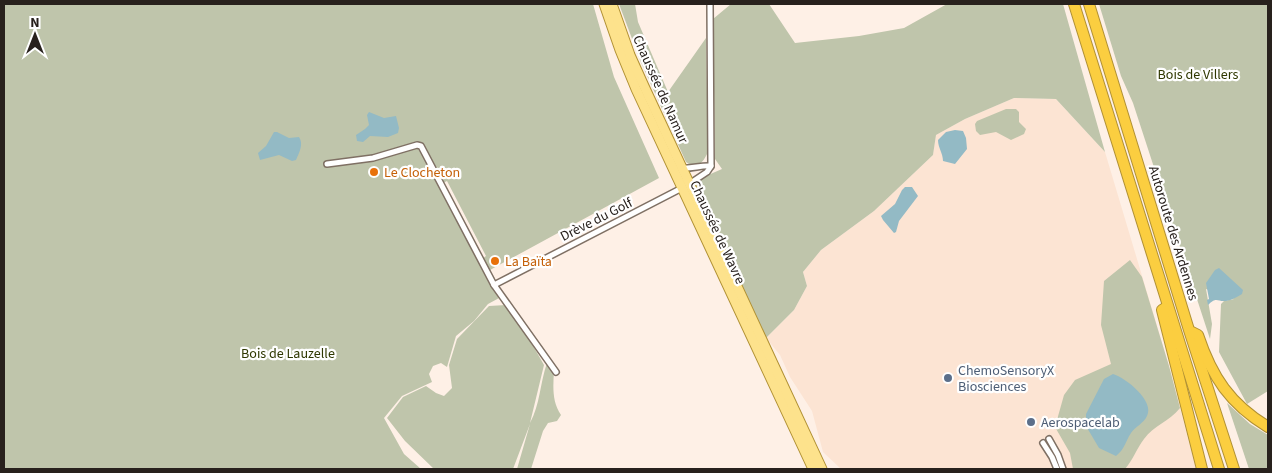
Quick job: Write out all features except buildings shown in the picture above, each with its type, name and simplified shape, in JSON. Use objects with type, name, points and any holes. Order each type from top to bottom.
[{"type":"highway","name":"Autoroute des Ardennes","points":[[1074,4],[1219,469]]},
{"type":"highway","name":"Autoroute des Ardennes","points":[[1088,4],[1234,469]]},
{"type":"highway","points":[[1168,306],[1162,310],[1202,469]]},
{"type":"highway","points":[[1189,330],[1198,335],[1207,360],[1224,389],[1240,407],[1268,427]]},
{"type":"main road","name":"Chaussée de Wavre","points":[[604,4],[628,71],[686,186],[822,469]]},
{"type":"main road","name":"Chaussée de Namur","points":[[612,4],[636,69],[681,168],[686,186]]},
{"type":"main road","name":"Chaussée de Wavre","points":[[686,186],[813,469]]},
{"type":"main road","points":[[806,454],[808,469]]},
{"type":"street","points":[[681,168],[693,169],[711,166],[710,4]]},
{"type":"street","points":[[327,164],[373,158],[419,145],[424,149],[494,285],[556,372]]},
{"type":"street","name":"Drève du Golf","points":[[494,285],[686,186],[707,172],[711,166]]},
{"type":"street","points":[[1048,439],[1058,455],[1063,469]]},
{"type":"street","points":[[1043,443],[1057,469]]},
{"type":"shaded area","points":[[1014,98],[1056,99],[1105,152],[1169,366],[1196,469],[841,469],[823,452],[812,411],[790,377],[780,355],[766,338],[794,310],[807,286],[803,272],[821,250],[874,211],[933,155],[936,135],[965,119]]},
{"type":"green space","name":"Bois de Lauzelle","points":[[4,4],[593,4],[614,77],[659,178],[490,270],[544,365],[530,423],[536,409],[547,363],[554,371],[553,389],[561,415],[557,421],[548,423],[543,431],[531,469],[517,469],[530,424],[513,469],[434,469],[405,441],[387,418],[403,397],[426,386],[444,396],[452,388],[449,365],[457,339],[489,306],[506,305],[482,259],[486,256],[447,181],[443,183],[501,297],[488,304],[474,321],[456,336],[447,367],[441,363],[433,366],[429,374],[432,382],[402,396],[384,418],[404,454],[421,469],[4,469]]},
{"type":"green space","points":[[619,4],[635,4],[638,22],[668,92],[706,38],[708,152],[699,164],[693,165],[686,162],[640,60]]},
{"type":"green space","points":[[731,4],[769,4],[795,43],[859,36],[904,28],[947,4],[1063,4],[1105,152],[1056,99],[1014,98],[965,119],[936,135],[933,155],[874,211],[821,250],[803,272],[807,286],[794,310],[766,338],[696,186],[699,179],[722,169],[715,159],[713,19]]},
{"type":"green space","name":"Bois de Villers","points":[[1099,4],[1268,4],[1268,391],[1247,404],[1219,352],[1221,304],[1224,301],[1234,299],[1206,289],[1212,324],[1210,339],[1133,103],[1121,76]]},
{"type":"green space","points":[[1006,109],[1016,109],[1019,112],[1019,122],[1026,129],[1024,134],[1011,140],[996,132],[980,135],[976,131],[975,124],[977,121]]},
{"type":"green space","points":[[1130,260],[1142,277],[1180,408],[1148,434],[1125,469],[1073,469],[1070,453],[1055,427],[1064,395],[1075,380],[1111,364],[1101,325],[1104,281]]},
{"type":"green space","points":[[1227,403],[1250,424],[1268,435],[1268,469],[1249,469]]},
{"type":"water","points":[[369,112],[384,118],[396,116],[399,128],[398,133],[388,137],[370,136],[363,142],[357,141],[356,135],[369,125],[367,115]]},
{"type":"water","points":[[963,131],[967,149],[955,164],[943,161],[938,140],[946,132]]},
{"type":"water","points":[[274,132],[289,138],[299,137],[301,146],[296,160],[292,161],[279,155],[260,160],[258,153],[266,146]]},
{"type":"water","points":[[905,187],[912,187],[918,196],[899,221],[894,233],[881,216],[895,204]]},
{"type":"water","points":[[1219,268],[1243,290],[1242,294],[1228,301],[1215,300],[1208,305],[1207,300],[1209,299],[1206,283],[1215,270]]},
{"type":"water","points":[[1113,374],[1125,380],[1138,391],[1147,404],[1148,410],[1146,418],[1131,433],[1116,456],[1099,448],[1086,426],[1086,414],[1104,379]]},
{"type":"place","name":"Le Clocheton","points":[[374,172]]},
{"type":"place","name":"La Baïta","points":[[495,261]]},
{"type":"place","name":"ChemoSensoryX Biosciences","points":[[948,378]]},
{"type":"place","name":"Aerospacelab","points":[[1031,422]]}]
